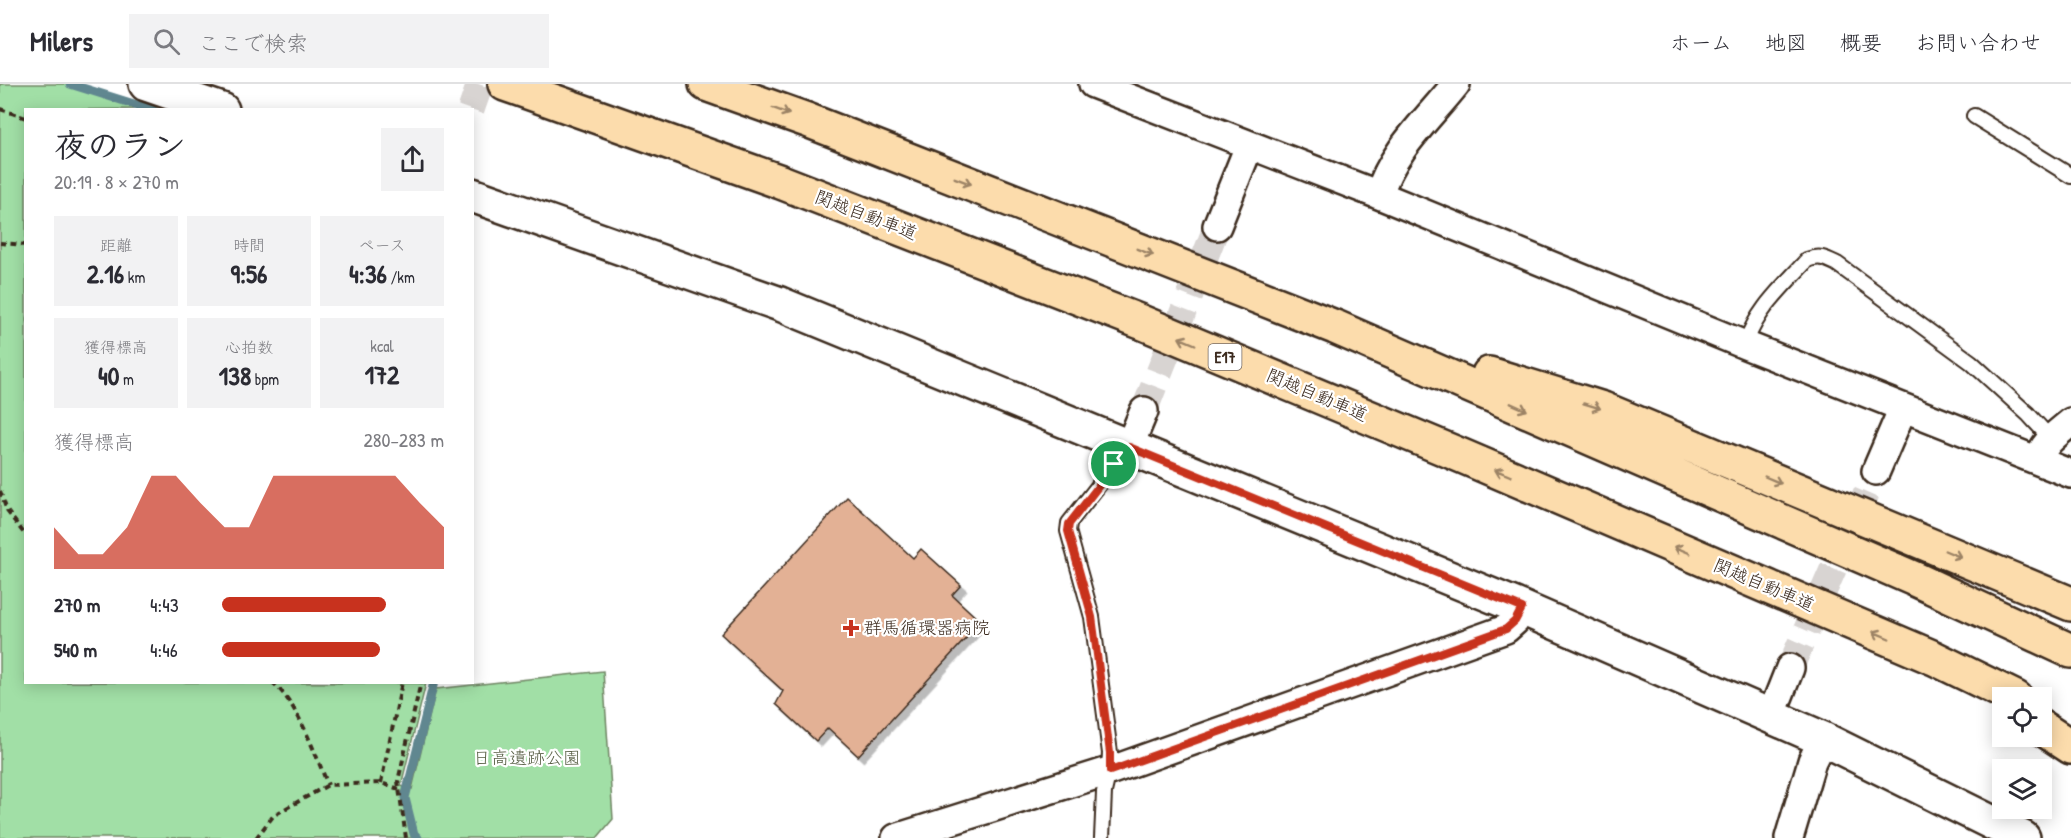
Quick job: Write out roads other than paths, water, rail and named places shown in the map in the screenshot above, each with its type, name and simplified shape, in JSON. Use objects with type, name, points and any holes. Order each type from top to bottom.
[{"type":"highway","name":"関越自動車道","points":[[505,84],[781,182],[1141,322],[1462,456],[1934,658],[1993,687]]},
{"type":"highway","points":[[706,84],[807,120],[1335,327],[1917,580],[2071,651]]},
{"type":"highway","points":[[1335,327],[1604,410],[2071,603]]},
{"type":"highway","points":[[1934,658],[1992,696]]},
{"type":"highway","points":[[2052,715],[2071,724]]},
{"type":"highway","points":[[2052,735],[2071,747]]},
{"type":"street","points":[[146,84],[216,108]]},
{"type":"street","points":[[1093,84],[1379,195],[1903,408],[2053,440],[2071,474]]},
{"type":"street","points":[[1379,195],[1383,182],[1406,144],[1456,84]]},
{"type":"street","points":[[1217,226],[1249,146]]},
{"type":"street","points":[[474,196],[780,304],[1522,608],[1822,739],[2023,838]]},
{"type":"street","points":[[1876,471],[1903,408]]},
{"type":"street","points":[[1129,447],[1144,411]]},
{"type":"street","points":[[896,838],[1110,771],[1506,629],[1515,621],[1522,608]]},
{"type":"street","points":[[1771,716],[1790,668]]},
{"type":"street","points":[[1789,838],[1812,761],[1822,739]]},
{"type":"lane","points":[[1974,116],[2071,176]]},
{"type":"lane","points":[[1745,345],[1750,328],[1758,314],[1808,260],[1818,256],[1825,258],[1971,362],[2053,440]]},
{"type":"lane","points":[[1102,838],[1104,792],[1110,771],[1110,753],[1092,617],[1068,531],[1069,524],[1129,447]]},
{"type":"waterway","points":[[70,84],[147,108]]},
{"type":"waterway","points":[[418,838],[414,834],[405,798],[434,684]]},
{"type":"tunnel","points":[[472,108],[480,84]]},
{"type":"tunnel","points":[[1144,411],[1217,226]]},
{"type":"tunnel","points":[[1790,668],[1876,471]]},
{"type":"place","name":"群馬循環器病院","points":[[851,628]]},
{"type":"park label","name":"日高遺跡公園","points":[[527,758]]}]
